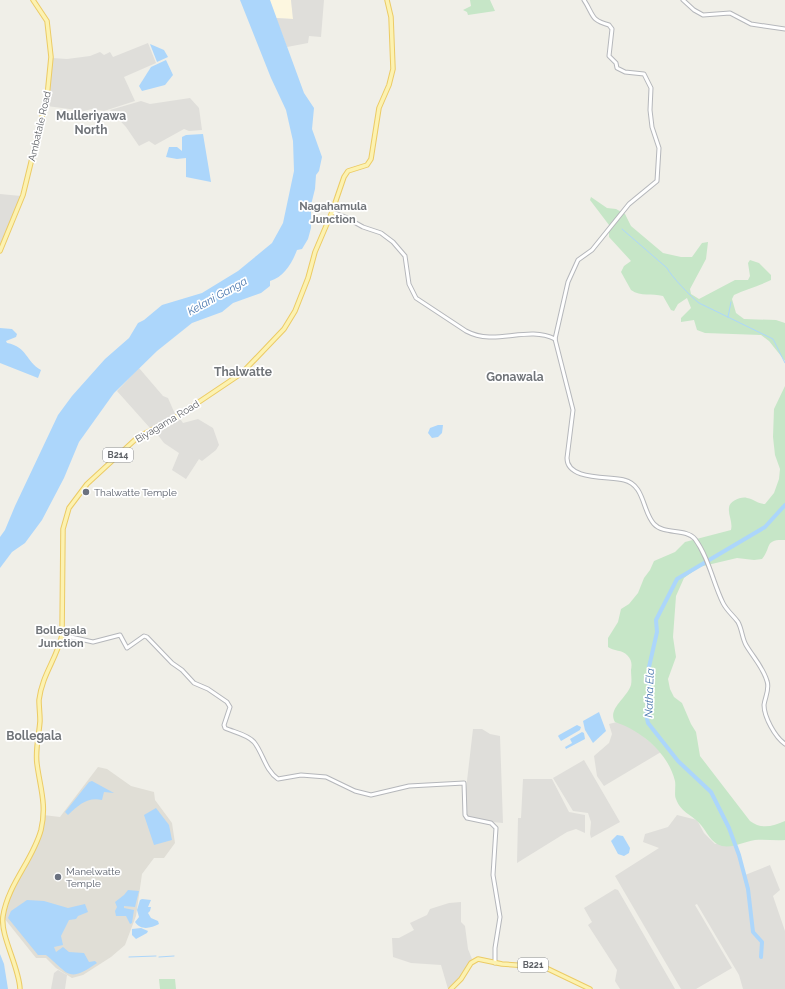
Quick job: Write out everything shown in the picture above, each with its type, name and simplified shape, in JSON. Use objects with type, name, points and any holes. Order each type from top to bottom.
[{"type":"main road","name":"Ambatale Road","points":[[0,251],[23,195],[47,97],[51,58],[47,21],[33,0]]},
{"type":"main road","name":"Biyagama Road","points":[[20,989],[18,974],[4,931],[3,916],[13,888],[42,828],[44,794],[37,763],[40,720],[39,701],[44,678],[58,648],[62,634],[63,529],[69,508],[87,484],[138,437],[175,418],[242,373],[289,322],[308,278],[317,245],[332,212],[346,173],[367,165],[371,160],[379,108],[391,78],[393,62],[391,17],[387,0]]},
{"type":"main road","points":[[451,989],[473,960],[481,959],[495,962]]},
{"type":"main road","name":"B221","points":[[495,962],[544,967],[590,989]]},
{"type":"street","points":[[584,0],[593,17],[598,22],[609,25],[612,30],[609,56],[616,63],[617,68],[625,72],[644,74],[651,88],[650,110],[652,127],[659,148],[658,181],[629,204],[598,244],[591,251],[581,256],[572,271],[567,285],[555,339],[573,410],[567,458],[568,465],[574,470],[584,474],[628,482],[640,493],[654,524],[664,530],[692,536],[698,543],[724,605],[737,622],[746,645],[761,667],[768,684],[765,712],[779,738],[785,744]]},
{"type":"street","points":[[683,0],[694,10],[706,15],[730,12],[750,24],[785,29]]},
{"type":"street","points":[[332,212],[363,227],[382,233],[393,242],[405,256],[409,284],[416,298],[466,331],[474,335],[508,338],[534,333],[555,339]]},
{"type":"street","points":[[62,634],[93,642],[120,635],[127,648],[144,636],[147,637],[194,683],[208,689],[227,702],[230,707],[224,725],[225,728],[246,736],[254,742],[273,775],[278,779],[300,775],[326,777],[355,791],[370,795],[409,786],[464,783],[465,815],[467,818],[491,823],[496,828],[493,875],[500,917],[495,948],[495,962]]},
{"type":"shaded area","points":[[270,0],[291,0],[293,19],[276,18]]},
{"type":"shaded area","points":[[291,0],[324,0],[321,37],[309,36],[308,43],[287,47],[276,18],[293,19]]},
{"type":"shaded area","points":[[148,43],[156,63],[124,77],[135,101],[104,111],[92,109],[84,111],[47,106],[52,58],[67,59],[90,56],[100,52],[104,55],[110,52],[113,57]]},
{"type":"shaded area","points":[[190,98],[199,108],[202,130],[189,131],[184,129],[155,145],[149,141],[139,146],[126,127],[110,110],[141,101],[150,104]]},
{"type":"shaded area","points":[[0,194],[21,196],[1,246],[0,246]]},
{"type":"shaded area","points":[[139,368],[163,396],[168,398],[175,414],[150,428],[117,391]]},
{"type":"shaded area","points":[[178,416],[183,423],[198,419],[213,428],[219,445],[216,450],[202,461],[199,459],[186,479],[172,470],[179,453],[164,443],[154,430]]},
{"type":"shaded area","points":[[625,720],[661,752],[604,786],[597,776],[594,756],[609,743],[612,734],[609,724]]},
{"type":"shaded area","points":[[473,729],[482,729],[490,734],[500,736],[503,823],[470,820],[465,815],[465,798]]},
{"type":"shaded area","points":[[584,760],[620,822],[591,838],[591,822],[588,813],[573,811],[553,778]]},
{"type":"shaded area","points":[[98,767],[107,769],[131,786],[154,792],[155,800],[172,823],[175,843],[164,858],[154,858],[142,874],[136,916],[125,945],[111,957],[83,975],[72,978],[56,968],[46,958],[36,958],[4,918],[13,889],[39,838],[43,815],[60,817]]},
{"type":"shaded area","points":[[523,779],[552,779],[569,812],[585,815],[585,833],[576,829],[567,832],[517,863],[518,818],[521,818]]},
{"type":"shaded area","points":[[677,815],[697,820],[704,833],[715,844],[733,836],[745,875],[770,865],[780,890],[773,896],[785,931],[785,989],[743,989],[739,975],[697,904],[695,905],[732,968],[696,989],[681,989],[615,876],[659,848],[643,842],[645,834],[668,827]]},
{"type":"shaded area","points":[[615,889],[618,890],[675,989],[620,989],[615,981],[617,970],[588,925],[592,922],[584,908]]},
{"type":"shaded area","points":[[461,902],[461,922],[465,926],[468,949],[472,959],[459,979],[448,989],[441,965],[411,963],[393,957],[392,938],[399,938],[414,930],[410,923],[427,915],[430,909],[449,903]]},
{"type":"shaded area","points":[[58,970],[67,975],[65,989],[51,989],[54,973]]},
{"type":"green space","points":[[470,0],[490,0],[495,11],[468,15],[467,12],[463,10],[471,6]]},
{"type":"green space","points":[[591,197],[607,208],[616,209],[625,214],[631,226],[663,253],[681,257],[692,257],[702,243],[708,242],[706,259],[690,289],[691,294],[699,299],[735,280],[748,280],[750,276],[748,263],[750,260],[759,263],[771,275],[771,280],[734,295],[732,299],[736,313],[744,319],[776,320],[785,323],[785,361],[769,341],[761,335],[705,333],[697,330],[694,320],[681,322],[681,318],[691,308],[687,298],[678,304],[674,311],[671,310],[663,296],[643,294],[631,290],[621,272],[624,266],[631,261],[609,237],[609,225],[590,200]]},
{"type":"green space","points":[[785,386],[785,540],[771,542],[762,559],[754,560],[737,558],[699,567],[684,578],[676,596],[673,637],[676,657],[668,679],[670,689],[674,697],[682,703],[696,732],[700,756],[750,821],[759,826],[772,826],[785,821],[785,840],[755,840],[735,846],[722,846],[718,845],[712,840],[701,825],[678,804],[675,797],[675,781],[672,771],[660,752],[635,731],[615,722],[613,717],[615,708],[629,690],[631,685],[631,660],[625,653],[608,647],[608,638],[618,622],[621,609],[629,604],[638,593],[644,578],[654,561],[675,552],[685,542],[731,530],[729,508],[731,503],[736,500],[745,498],[765,504],[774,493],[779,479],[780,469],[775,455],[773,437],[774,409]]},
{"type":"green space","points":[[159,979],[175,979],[176,989],[160,989]]},
{"type":"water","name":"Kelani Ganga","points":[[240,0],[270,0],[304,93],[314,108],[312,129],[322,157],[319,171],[316,175],[315,189],[311,205],[311,228],[308,239],[302,249],[297,250],[293,260],[283,273],[270,281],[270,286],[261,293],[233,303],[222,312],[192,323],[157,351],[114,393],[79,442],[64,478],[42,520],[25,543],[12,552],[0,568],[0,537],[5,530],[58,415],[72,396],[105,359],[129,338],[138,323],[162,305],[202,293],[238,271],[272,243],[283,223],[294,171],[293,141],[286,110],[271,78]]},
{"type":"water","points":[[150,44],[164,50],[168,57],[157,62]]},
{"type":"water","points":[[166,60],[173,75],[165,85],[142,91],[139,86],[151,67]]},
{"type":"water","points":[[203,134],[211,182],[186,177],[186,158],[177,159],[166,157],[169,147],[177,147],[182,151],[182,137],[186,135]]},
{"type":"water","points":[[0,328],[12,329],[17,334],[16,337],[6,341],[7,343],[14,345],[23,351],[32,363],[41,370],[38,378],[0,363]]},
{"type":"water","points":[[443,425],[442,433],[438,437],[432,438],[428,433],[430,428]]},
{"type":"water","points":[[599,712],[606,731],[593,743],[585,730],[583,721]]},
{"type":"water","points":[[577,725],[581,727],[580,730],[561,741],[558,736],[559,735]]},
{"type":"water","points":[[582,732],[584,733],[585,739],[566,749],[565,747],[572,743],[570,739]]},
{"type":"water","points":[[92,781],[114,793],[104,792],[102,800],[97,799],[88,801],[80,805],[68,815],[65,812],[89,782]]},
{"type":"water","points":[[156,808],[169,825],[172,840],[154,845],[144,815]]},
{"type":"water","points":[[617,835],[623,836],[630,848],[629,853],[624,856],[618,854],[611,841]]},
{"type":"water","points":[[128,890],[139,891],[135,907],[124,906],[124,908],[134,910],[132,923],[130,924],[126,916],[116,916],[115,911],[117,907],[115,902]]},
{"type":"water","points":[[27,900],[44,901],[68,908],[85,904],[88,912],[78,916],[76,919],[69,920],[61,936],[63,945],[54,947],[56,952],[63,947],[69,952],[84,953],[89,962],[95,961],[97,963],[80,973],[69,974],[46,955],[38,955],[8,918],[11,911]]},
{"type":"water","points":[[140,900],[151,900],[148,907],[151,907],[148,913],[151,918],[158,921],[159,924],[146,928],[137,925],[135,922],[139,917],[137,910]]},
{"type":"water","points":[[141,928],[148,931],[136,939],[132,935],[132,929]]},
{"type":"water","points":[[0,954],[4,964],[8,989],[0,989]]},
{"type":"waterway","points":[[622,229],[667,268],[699,303],[773,339],[785,363]]},
{"type":"waterway","points":[[728,317],[731,302]]},
{"type":"waterway","name":"Natha Ela","points":[[761,957],[762,942],[753,932],[748,889],[739,855],[729,828],[711,792],[678,761],[648,723],[646,714],[650,701],[649,667],[657,632],[656,620],[677,579],[765,527],[785,505]]},
{"type":"waterway","points":[[129,957],[156,956]]},
{"type":"waterway","points":[[159,957],[174,956]]},
{"type":"place","name":"Thalwatte Temple","points":[[86,492]]},
{"type":"place","name":"Manelwatte Temple","points":[[58,877]]},
{"type":"district","name":"Mulleriyawa North","points":[[91,123]]},
{"type":"district","name":"Nagahamula Junction","points":[[333,212]]},
{"type":"district","name":"Thalwatte","points":[[243,372]]},
{"type":"district","name":"Gonawala","points":[[515,377]]},
{"type":"district","name":"Bollegala Junction","points":[[61,636]]},
{"type":"district","name":"Bollegala","points":[[34,736]]}]
